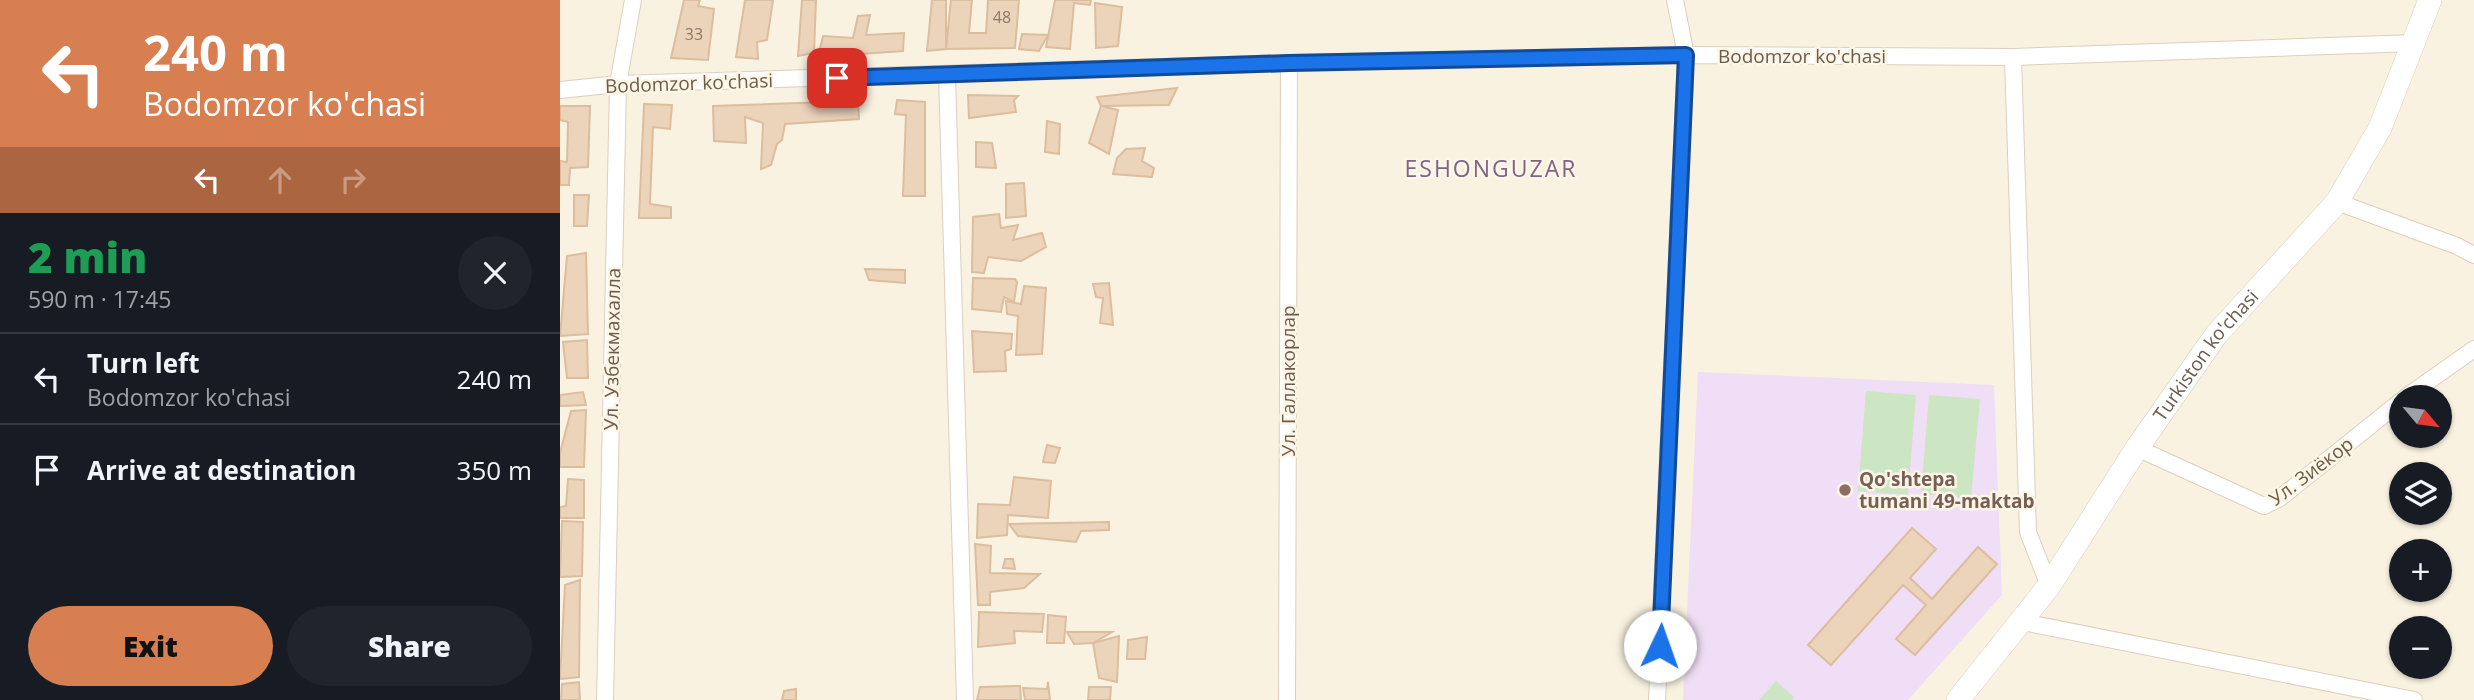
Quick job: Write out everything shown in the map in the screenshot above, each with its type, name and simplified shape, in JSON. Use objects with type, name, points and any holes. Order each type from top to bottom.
[{"type":"street","name":"Ул. Узбекмахалла","points":[[605,700],[618,84],[633,0]]},
{"type":"street","points":[[1657,700],[1686,55],[1675,0]]},
{"type":"street","name":"Turkiston ko'chasi","points":[[1958,700],[2023,622],[2049,586],[2137,448],[2216,335],[2337,202],[2379,128],[2430,0]]},
{"type":"street","name":"Bodomzor ko'chasi","points":[[560,90],[618,84],[1289,63],[1686,55],[2013,57],[2414,43]]},
{"type":"street","points":[[2013,57],[2028,532],[2049,586]]},
{"type":"street","name":"Ул. Галлакорлар","points":[[1287,700],[1289,63]]},
{"type":"street","points":[[947,75],[965,700]]},
{"type":"street","points":[[2337,202],[2457,246],[2474,255]]},
{"type":"street","points":[[2423,385],[2474,349]]},
{"type":"street","name":"Ул. Зиёкор","points":[[2137,448],[2264,506],[2280,498],[2389,411]]},
{"type":"street","points":[[2023,622],[2414,700]]},
{"type":"shaded area","name":"Qo'shtepa tumani 49-maktab","points":[[1698,372],[1994,385],[2002,595],[1908,700],[1683,700]]},
{"type":"green space","points":[[1866,391],[1916,395],[1908,495],[1858,491]]},
{"type":"green space","points":[[1929,395],[1980,399],[1971,498],[1921,494]]},
{"type":"green space","points":[[1776,681],[1794,697],[1792,700],[1759,700]]},
{"type":"building","points":[[684,0],[700,0],[698,6],[714,9],[708,60],[671,58]]},
{"type":"building","points":[[745,0],[773,0],[767,40],[757,42],[758,59],[736,57]]},
{"type":"building","points":[[802,0],[816,0],[814,53],[798,56]]},
{"type":"building","points":[[932,0],[946,0],[946,49],[927,51]]},
{"type":"building","points":[[951,0],[972,0],[969,33],[986,33],[988,0],[1019,0],[1015,48],[946,49]]},
{"type":"building","points":[[1055,0],[1091,0],[1090,5],[1074,3],[1070,49],[1046,47]]},
{"type":"building","points":[[1095,3],[1122,7],[1118,46],[1096,48]]},
{"type":"building","points":[[870,15],[866,35],[904,33],[903,51],[818,57],[823,36],[853,38],[858,16]]},
{"type":"building","points":[[1022,34],[1048,35],[1039,51],[1019,49]]},
{"type":"building","points":[[1177,88],[1169,105],[1101,106],[1097,97]]},
{"type":"building","points":[[968,95],[1018,96],[1014,100],[1016,112],[969,118]]},
{"type":"building","points":[[897,100],[925,102],[925,196],[903,196],[906,115],[895,114]]},
{"type":"building","points":[[858,101],[859,119],[785,124],[782,140],[777,144],[771,165],[761,169],[763,123],[745,117],[746,143],[714,141],[713,106]]},
{"type":"building","points":[[644,104],[672,105],[670,129],[653,127],[650,204],[671,207],[671,218],[639,218]]},
{"type":"building","points":[[560,106],[590,106],[588,167],[570,168],[569,185],[560,185],[560,161],[567,162],[568,122],[560,120]]},
{"type":"building","points":[[1101,106],[1118,110],[1109,154],[1089,143]]},
{"type":"building","points":[[1047,121],[1060,124],[1059,154],[1045,152]]},
{"type":"building","points":[[976,142],[992,143],[996,168],[976,167]]},
{"type":"building","points":[[1145,148],[1142,161],[1154,168],[1152,177],[1113,174],[1117,158],[1126,149]]},
{"type":"building","points":[[1024,183],[1026,216],[1006,218],[1006,184]]},
{"type":"building","points":[[574,195],[589,195],[587,226],[574,226]]},
{"type":"building","points":[[999,214],[1001,228],[1018,225],[1013,240],[1042,233],[1046,247],[1021,261],[988,257],[984,273],[972,272],[973,217]]},
{"type":"building","points":[[586,253],[588,334],[560,336],[567,256]]},
{"type":"building","points":[[865,269],[905,270],[905,283],[869,280]]},
{"type":"building","points":[[973,278],[1015,279],[1017,282],[1014,302],[1004,297],[1001,312],[972,309]]},
{"type":"building","points":[[1109,283],[1113,325],[1100,323],[1103,298],[1096,297],[1093,284]]},
{"type":"building","points":[[1024,286],[1046,288],[1042,354],[1016,355],[1018,316],[1007,314],[1006,301],[1021,304]]},
{"type":"building","points":[[972,331],[1012,334],[1011,349],[1005,351],[1006,371],[974,372]]},
{"type":"building","points":[[587,340],[588,378],[567,378],[563,342]]},
{"type":"building","points":[[583,392],[586,405],[560,406],[560,395]]},
{"type":"building","points":[[586,410],[584,467],[560,467],[560,453],[571,411]]},
{"type":"building","points":[[1047,445],[1060,448],[1055,463],[1043,462]]},
{"type":"building","points":[[1014,477],[1051,481],[1048,518],[1008,515],[1007,535],[977,538],[978,504],[1010,505]]},
{"type":"building","points":[[568,479],[584,480],[584,518],[560,518],[560,507],[566,506]]},
{"type":"building","points":[[562,521],[583,522],[582,576],[560,577]]},
{"type":"building","points":[[1109,522],[1109,530],[1081,531],[1076,542],[1018,536],[1009,524]]},
{"type":"building","points":[[1912,528],[1936,549],[1910,578],[1932,599],[1978,547],[1997,564],[1915,655],[1896,639],[1926,605],[1903,585],[1831,665],[1808,645]]},
{"type":"building","points":[[975,544],[991,546],[990,573],[1040,574],[1024,588],[990,592],[990,605],[978,605]]},
{"type":"building","points":[[1005,559],[1013,559],[1015,569],[1003,568]]},
{"type":"building","points":[[580,580],[579,677],[560,679],[565,585]]},
{"type":"building","points":[[979,612],[1044,614],[1042,632],[1014,631],[1015,643],[978,647]]},
{"type":"building","points":[[1048,615],[1066,617],[1064,643],[1047,643]]},
{"type":"building","points":[[1067,632],[1112,632],[1093,643],[1074,644]]},
{"type":"building","points":[[1119,636],[1117,682],[1099,678],[1093,643]]},
{"type":"building","points":[[1147,637],[1145,659],[1127,659],[1128,640]]},
{"type":"building","points":[[579,682],[580,700],[561,700],[562,684]]},
{"type":"building","points":[[1048,682],[1050,700],[1025,700],[1023,688],[1047,689]]},
{"type":"building","points":[[1020,686],[1021,700],[977,700],[980,687]]},
{"type":"building","points":[[1089,687],[1111,687],[1110,700],[1088,700]]},
{"type":"building","points":[[796,689],[796,700],[782,700],[784,691]]},
{"type":"place","name":"Qo'shtepa tumani 49-maktab","points":[[1845,490]]},
{"type":"district","name":"ESHONGUZAR","points":[[1491,169]]},
{"type":"route","points":[[837,78],[1289,63],[1686,55],[1660,646]]}]
